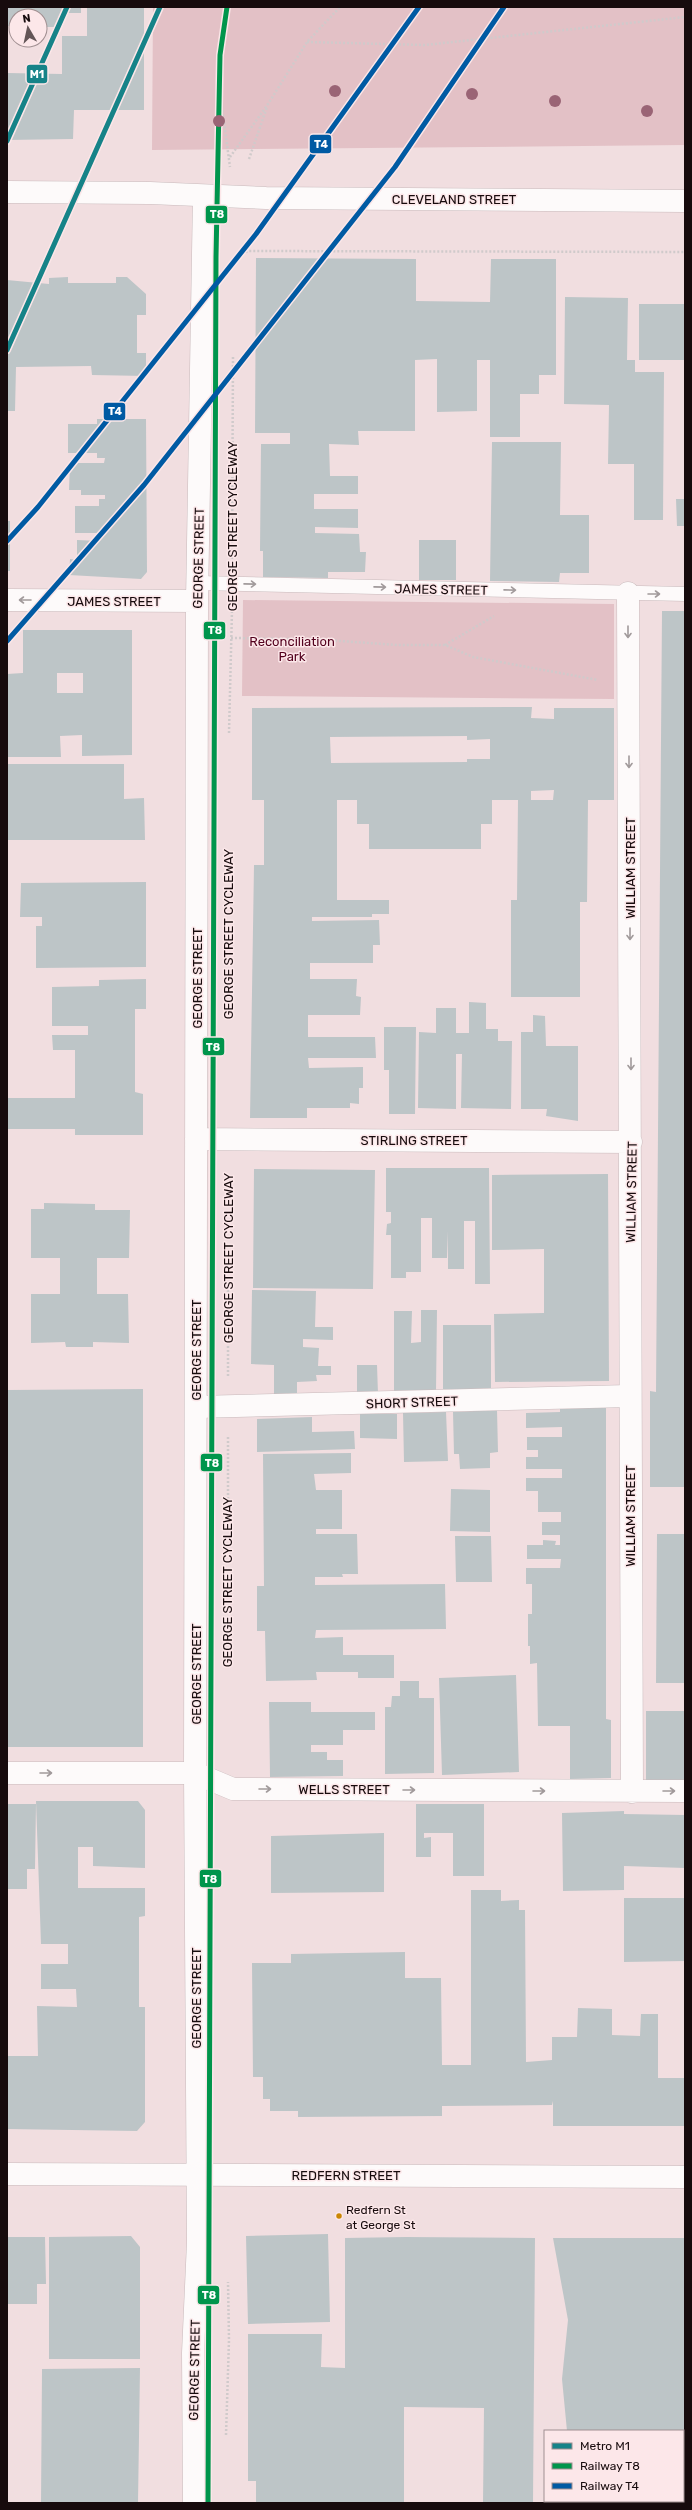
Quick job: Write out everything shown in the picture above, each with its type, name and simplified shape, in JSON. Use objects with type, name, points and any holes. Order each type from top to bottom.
[{"type":"street","name":"CLEVELAND STREET","points":[[7,192],[150,193],[204,196],[685,201]]},
{"type":"street","name":"GEORGE STREET","points":[[194,2503],[193,2353],[198,2242],[195,1773],[197,592],[204,196]]},
{"type":"street","name":"JAMES STREET","points":[[7,600],[197,592]]},
{"type":"street","name":"WILLIAM STREET","points":[[628,593],[631,1142],[629,1396],[632,1792]]},
{"type":"street","name":"STIRLING STREET","points":[[196,1139],[631,1142]]},
{"type":"street","name":"SHORT STREET","points":[[196,1407],[629,1396]]},
{"type":"street","name":"WELLS STREET","points":[[7,1773],[195,1773],[233,1789],[632,1792],[685,1791]]},
{"type":"street","name":"REDFERN STREET","points":[[7,2174],[685,2177]]},
{"type":"lane","name":"JAMES STREET","points":[[197,592],[232,583],[685,594]]},
{"type":"path","points":[[226,7],[219,85],[230,157],[268,104],[307,42],[340,7]]},
{"type":"path","points":[[307,42],[425,45],[685,17]]},
{"type":"path","points":[[249,159],[268,104]]},
{"type":"path","points":[[242,254],[248,251],[685,252]]},
{"type":"path","name":"GEORGE STREET CYCLEWAY","points":[[229,741],[234,349]]},
{"type":"path","points":[[445,645],[498,614]]},
{"type":"path","points":[[231,638],[312,639],[398,645],[445,645],[473,657],[596,679],[629,690]]},
{"type":"path","name":"GEORGE STREET CYCLEWAY","points":[[228,1280],[228,1525]]},
{"type":"green space","points":[[153,7],[685,7],[685,145],[152,150]]},
{"type":"green space","name":"Reconciliation Park","points":[[243,600],[614,604],[614,699],[242,696]]},
{"type":"building","points":[[7,7],[81,7],[81,13],[60,13],[60,27],[48,27],[48,8],[8,8],[7,26]]},
{"type":"building","points":[[87,7],[144,7],[144,110],[74,110],[73,139],[7,140],[7,73],[62,74],[62,36],[87,36]]},
{"type":"building","points":[[256,258],[416,259],[416,301],[490,302],[491,259],[556,259],[556,375],[539,375],[539,394],[520,394],[520,437],[490,437],[490,360],[477,360],[477,411],[437,412],[437,359],[415,360],[415,431],[358,431],[359,445],[329,444],[330,476],[358,476],[358,494],[314,494],[314,509],[358,509],[358,528],[315,527],[315,533],[359,534],[360,552],[366,552],[365,572],[328,572],[328,578],[263,577],[263,551],[260,551],[261,444],[290,444],[290,433],[255,433]]},
{"type":"building","points":[[68,277],[68,283],[116,283],[116,277],[127,277],[146,294],[146,315],[137,315],[137,353],[146,353],[146,376],[92,375],[91,366],[16,367],[15,411],[7,411],[7,280],[49,284],[49,278]]},
{"type":"building","points":[[565,297],[628,298],[627,360],[635,360],[635,372],[664,372],[663,520],[634,520],[634,464],[608,464],[609,405],[564,404]]},
{"type":"building","points":[[639,304],[685,304],[685,360],[639,360]]},
{"type":"building","points":[[97,419],[146,419],[147,572],[141,579],[69,575],[70,559],[77,560],[77,540],[99,541],[99,533],[75,533],[75,506],[99,506],[99,499],[105,499],[105,495],[81,495],[81,490],[69,490],[70,463],[104,463],[105,458],[97,458],[97,453],[68,453],[68,424],[97,424]]},
{"type":"building","points":[[492,442],[561,442],[560,515],[589,515],[589,573],[560,573],[559,582],[490,581]]},
{"type":"building","points":[[676,499],[685,499],[685,526],[677,526]]},
{"type":"building","points":[[7,521],[10,521],[10,571],[7,571]]},
{"type":"building","points":[[419,540],[456,540],[456,580],[419,580]]},
{"type":"building","points":[[662,611],[685,611],[685,1487],[650,1487],[650,1391],[656,1392]]},
{"type":"building","points":[[23,630],[132,630],[132,755],[82,756],[82,735],[60,736],[61,757],[7,757],[7,674],[23,673]],"holes":[[[57,673],[83,673],[83,693],[57,693]]]},
{"type":"building","points":[[532,707],[531,718],[554,719],[554,708],[614,708],[614,800],[588,800],[587,902],[580,902],[580,997],[511,997],[511,900],[517,900],[518,800],[492,800],[492,824],[481,824],[481,849],[369,849],[369,824],[357,824],[357,800],[337,800],[337,900],[389,900],[389,914],[372,914],[372,917],[312,917],[312,921],[379,920],[380,945],[373,945],[373,963],[310,963],[310,979],[357,979],[356,996],[361,997],[360,1015],[308,1015],[308,1037],[375,1037],[376,1058],[308,1058],[309,1068],[363,1067],[363,1088],[359,1088],[359,1104],[350,1103],[350,1108],[307,1108],[307,1118],[250,1118],[254,865],[264,865],[264,800],[252,800],[252,708]],"holes":[[[467,736],[467,740],[490,739],[490,759],[467,759],[467,762],[331,763],[330,737]],[[554,790],[553,800],[531,800],[531,791]]]},
{"type":"building","points":[[7,764],[124,764],[124,799],[144,798],[145,840],[7,840]]},
{"type":"building","points":[[146,882],[146,967],[36,968],[36,926],[42,926],[42,917],[20,917],[21,883]]},
{"type":"building","points":[[146,979],[146,1009],[135,1009],[135,1092],[143,1094],[143,1135],[75,1135],[75,1129],[7,1129],[7,1098],[75,1098],[75,1050],[53,1050],[52,1035],[88,1035],[88,1026],[52,1026],[52,987],[99,986],[99,980]]},
{"type":"building","points":[[469,1002],[486,1003],[486,1029],[498,1029],[498,1041],[512,1041],[511,1109],[461,1108],[462,1054],[456,1054],[456,1109],[418,1108],[419,1032],[436,1033],[436,1008],[456,1008],[456,1033],[469,1033]]},
{"type":"building","points":[[533,1015],[545,1016],[546,1046],[578,1046],[578,1121],[546,1116],[547,1109],[521,1109],[521,1032],[533,1032]]},
{"type":"building","points":[[384,1027],[416,1027],[415,1114],[389,1114],[389,1070],[384,1070]]},
{"type":"building","points":[[386,1168],[489,1168],[490,1284],[475,1284],[475,1221],[464,1221],[464,1269],[448,1269],[448,1231],[447,1258],[432,1258],[432,1218],[421,1218],[421,1272],[406,1272],[406,1278],[391,1278],[391,1235],[386,1235],[387,1224],[391,1223],[391,1212],[386,1212]]},
{"type":"building","points":[[254,1169],[375,1170],[373,1289],[253,1288]]},
{"type":"building","points":[[608,1174],[609,1381],[495,1382],[494,1314],[544,1313],[544,1249],[492,1250],[492,1175]]},
{"type":"building","points":[[44,1203],[95,1204],[95,1210],[130,1210],[129,1258],[97,1258],[97,1294],[128,1294],[129,1343],[93,1342],[93,1347],[66,1347],[65,1342],[31,1343],[31,1294],[60,1294],[60,1258],[31,1258],[31,1209],[44,1209]]},
{"type":"building","points":[[252,1290],[316,1291],[315,1327],[333,1327],[333,1340],[303,1339],[303,1347],[319,1348],[318,1366],[331,1366],[331,1375],[316,1375],[317,1381],[297,1382],[297,1395],[274,1395],[274,1365],[251,1364]]},
{"type":"building","points":[[421,1310],[437,1310],[436,1391],[394,1391],[394,1311],[412,1311],[411,1343],[421,1342]]},
{"type":"building","points":[[443,1325],[491,1325],[491,1389],[443,1389]]},
{"type":"building","points":[[357,1365],[377,1365],[378,1394],[357,1394]]},
{"type":"building","points":[[143,1389],[143,1747],[7,1747],[7,1390]]},
{"type":"building","points":[[606,1406],[606,1719],[611,1720],[611,1778],[570,1779],[570,1726],[538,1726],[537,1663],[530,1664],[530,1646],[528,1646],[528,1614],[532,1614],[532,1584],[526,1584],[526,1568],[560,1568],[561,1559],[527,1559],[527,1545],[543,1545],[543,1540],[556,1541],[555,1545],[560,1545],[560,1535],[542,1535],[542,1522],[561,1522],[561,1512],[538,1512],[538,1491],[526,1491],[526,1478],[562,1478],[562,1469],[526,1469],[526,1457],[538,1457],[538,1450],[527,1450],[527,1437],[562,1437],[562,1427],[526,1428],[526,1413],[560,1412],[560,1407]]},
{"type":"building","points":[[497,1410],[498,1452],[490,1453],[490,1468],[460,1469],[459,1454],[454,1454],[453,1412]]},
{"type":"building","points":[[446,1412],[448,1461],[404,1462],[403,1413]]},
{"type":"building","points":[[360,1413],[397,1414],[397,1439],[360,1438]]},
{"type":"building","points":[[312,1417],[312,1432],[354,1431],[355,1449],[257,1452],[257,1419]]},
{"type":"building","points":[[351,1453],[351,1473],[314,1474],[316,1490],[342,1490],[342,1529],[316,1529],[316,1534],[357,1534],[358,1574],[342,1574],[343,1577],[315,1577],[315,1585],[445,1584],[446,1629],[316,1630],[315,1638],[343,1637],[343,1655],[394,1655],[394,1678],[358,1678],[358,1672],[316,1672],[317,1680],[266,1681],[265,1631],[257,1631],[257,1586],[264,1586],[263,1454]]},
{"type":"building","points":[[451,1489],[490,1490],[490,1532],[450,1531]]},
{"type":"building","points":[[657,1534],[685,1534],[685,1683],[656,1683]]},
{"type":"building","points":[[455,1536],[491,1536],[492,1582],[456,1582]]},
{"type":"building","points":[[516,1675],[519,1772],[442,1775],[439,1678]]},
{"type":"building","points":[[400,1681],[419,1681],[419,1698],[434,1698],[434,1773],[385,1774],[385,1707],[391,1707],[392,1696],[400,1696]]},
{"type":"building","points":[[269,1702],[311,1702],[311,1712],[375,1712],[375,1730],[343,1730],[343,1745],[311,1745],[311,1752],[327,1752],[327,1760],[343,1760],[343,1776],[270,1777]]},
{"type":"building","points":[[646,1711],[685,1711],[685,1781],[646,1781]]},
{"type":"building","points":[[36,1801],[138,1801],[145,1810],[145,1868],[93,1866],[93,1847],[78,1847],[78,1888],[145,1888],[145,1916],[139,1917],[139,2007],[145,2007],[145,2122],[137,2131],[7,2129],[7,2056],[38,2056],[37,2006],[77,2007],[76,1989],[41,1989],[41,1964],[68,1964],[68,1944],[41,1944]]},
{"type":"building","points":[[7,1804],[36,1804],[35,1869],[27,1869],[27,1889],[7,1889]]},
{"type":"building","points":[[416,1804],[484,1804],[484,1876],[453,1876],[453,1833],[424,1833],[424,1838],[431,1837],[431,1857],[416,1857]]},
{"type":"building","points":[[624,1811],[624,1814],[685,1815],[685,1868],[624,1866],[624,1890],[563,1891],[562,1813]]},
{"type":"building","points":[[384,1833],[384,1892],[271,1893],[271,1836]]},
{"type":"building","points":[[471,1890],[501,1890],[501,1901],[519,1900],[519,1910],[525,1910],[526,2062],[552,2060],[552,2037],[577,2037],[578,2008],[612,2009],[612,2035],[640,2036],[641,2014],[658,2014],[658,2078],[685,2078],[685,2126],[553,2126],[553,2101],[552,2105],[442,2106],[442,2116],[298,2117],[298,2111],[270,2111],[270,2099],[263,2099],[263,2077],[253,2077],[252,1963],[291,1963],[291,1954],[405,1952],[405,1978],[441,1978],[442,2065],[471,2065]]},
{"type":"building","points":[[624,1898],[685,1898],[685,1961],[624,1962]]},
{"type":"building","points":[[328,2234],[330,2322],[248,2324],[246,2236]]},
{"type":"building","points":[[131,2236],[140,2247],[140,2359],[49,2359],[49,2237]]},
{"type":"building","points":[[7,2237],[45,2237],[46,2284],[37,2284],[37,2304],[7,2304]]},
{"type":"building","points":[[345,2238],[535,2238],[533,2503],[483,2503],[484,2408],[404,2407],[404,2503],[256,2503],[256,2481],[248,2481],[248,2334],[322,2334],[321,2367],[345,2368]]},
{"type":"building","points":[[553,2238],[685,2238],[685,2503],[548,2503],[684,2502],[684,2430],[567,2430],[562,2379],[568,2320]]},
{"type":"building","points":[[140,2368],[138,2503],[41,2503],[42,2369]]},
{"type":"metro line","name":"M1","points":[[7,141],[67,7]]},
{"type":"metro line","name":"M1","points":[[7,350],[160,7]]},
{"type":"rail line","name":"T8","points":[[208,2503],[216,257],[220,55],[227,7]]},
{"type":"rail line","name":"T4","points":[[7,541],[38,507],[256,234],[419,7]]},
{"type":"rail line","name":"T4","points":[[7,641],[144,485],[395,167],[504,7]]},
{"type":"place","name":"Redfern St at George St","points":[[339,2216]]}]
